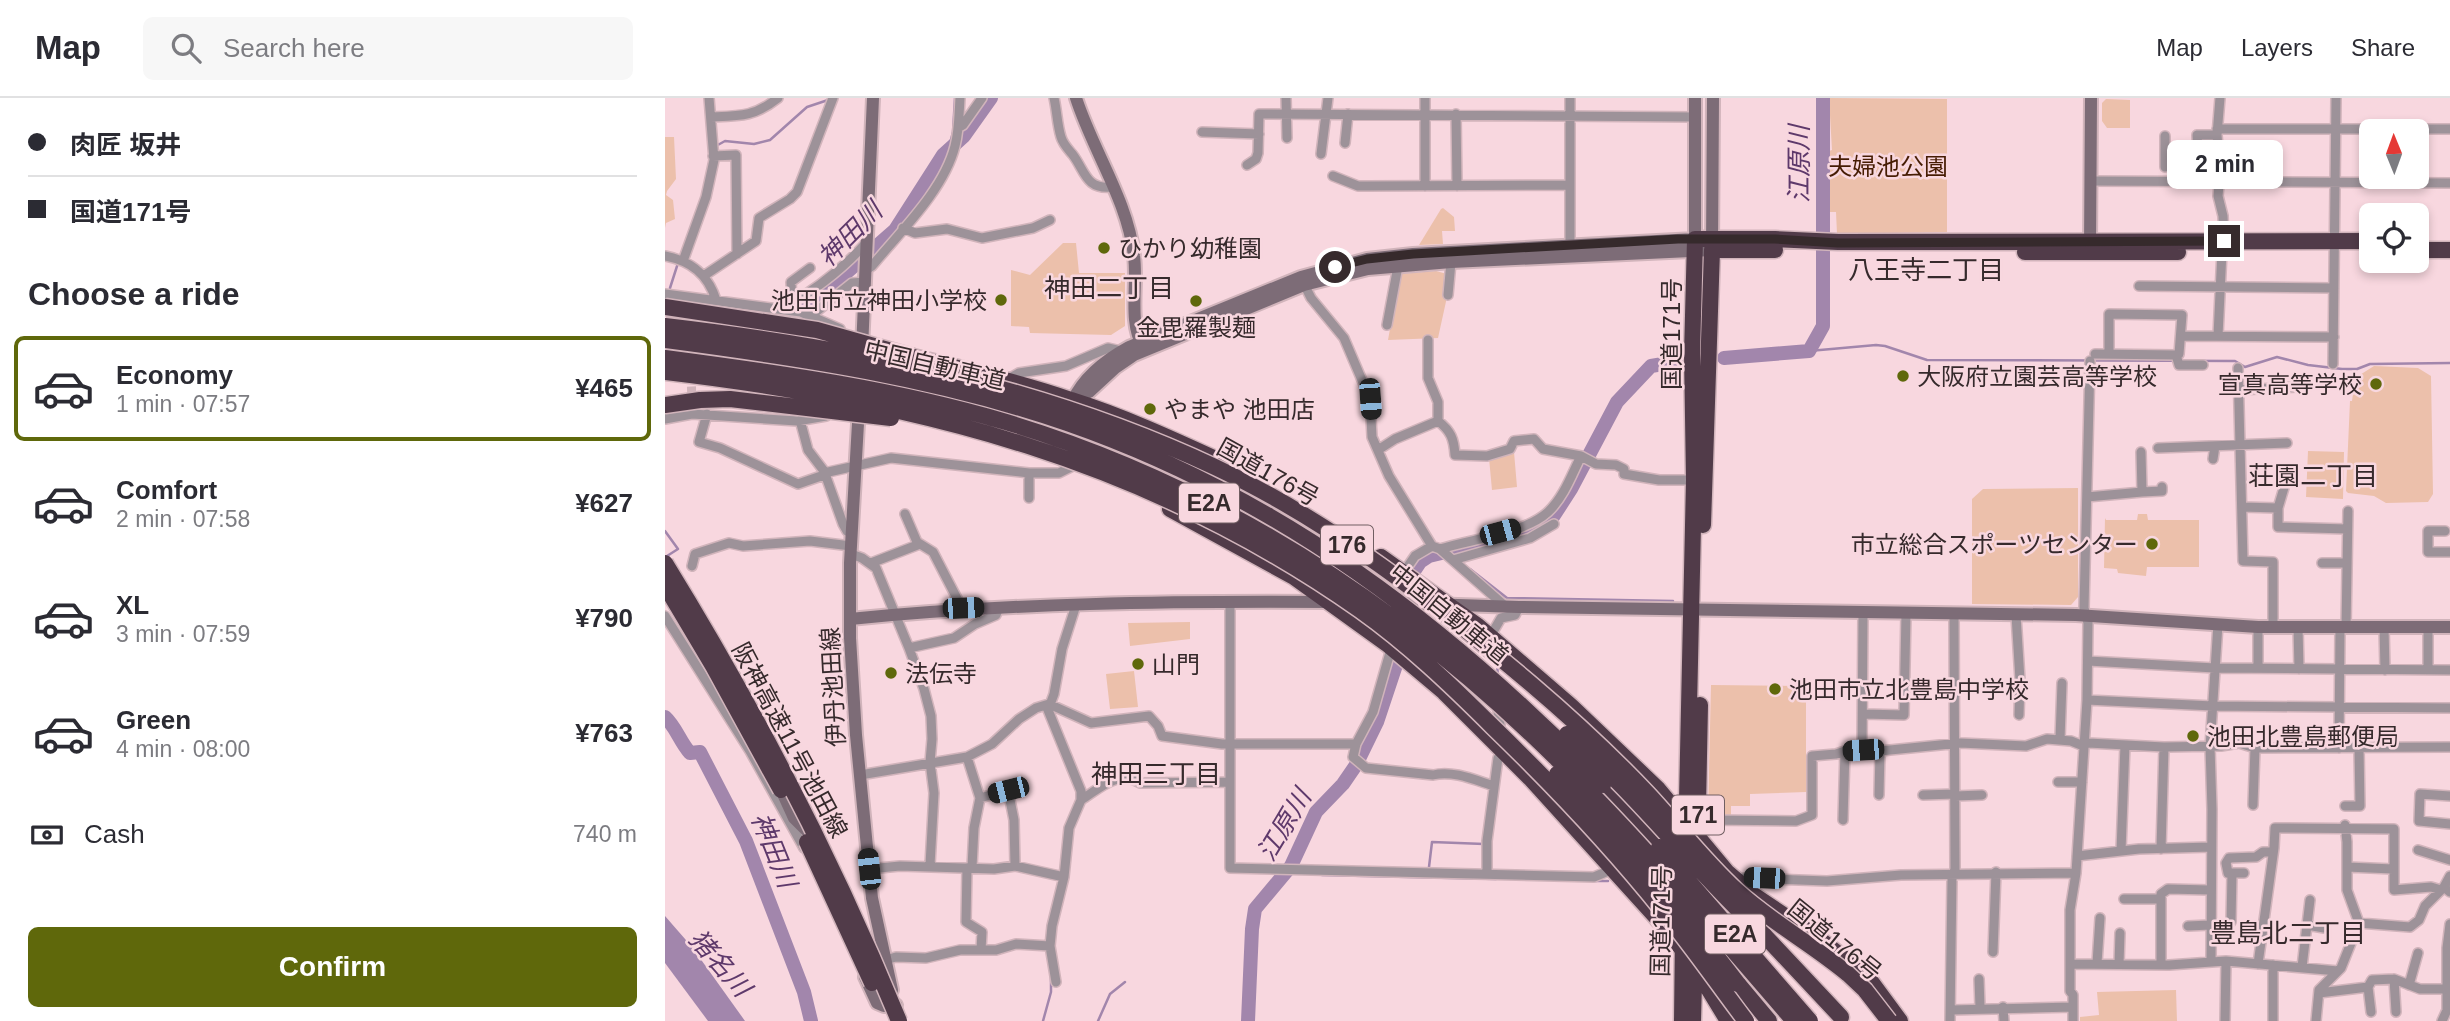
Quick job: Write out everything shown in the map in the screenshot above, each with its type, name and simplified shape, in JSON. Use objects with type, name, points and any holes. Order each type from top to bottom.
[{"type":"highway","points":[[2429,241],[2450,241]]},
{"type":"highway","points":[[1695,245],[1838,243],[2335,246],[2359,249]]},
{"type":"highway","points":[[2335,246],[2359,243]]},
{"type":"highway","name":"国道171号","points":[[1682,1021],[1683,950],[1699,831],[1687,782],[1712,244]]},
{"type":"highway","name":"国道171号","points":[[1693,1021],[1699,831],[1694,480],[1695,245]]},
{"type":"highway","points":[[2429,250],[2450,250]]},
{"type":"highway","points":[[665,307],[778,322],[845,337],[1068,403]]},
{"type":"highway","points":[[665,316],[796,335],[862,341],[1007,380],[1171,438],[1252,477],[1313,512],[1404,572],[1492,637],[1571,706],[1658,789],[1756,891],[1863,963],[1898,1002],[1910,1021]]},
{"type":"highway","name":"国道176号","points":[[665,326],[781,341],[899,363],[1068,403],[1218,468],[1321,527],[1425,600],[1533,685],[1647,793],[1737,891],[1848,974],[1865,990],[1889,1021]]},
{"type":"highway","name":"中国自動車道","points":[[665,340],[779,356],[893,376],[952,390],[1067,423],[1168,463],[1240,499],[1347,564],[1417,625],[1521,705],[1602,785],[1810,1021]]},
{"type":"highway","name":"中国自動車道","points":[[665,358],[890,393],[1004,422],[1101,455],[1166,481],[1254,527],[1417,625],[1466,676],[1557,758],[1648,855],[1794,1021]]},
{"type":"highway","name":"176","points":[[665,373],[769,386],[866,403],[935,418],[1038,447],[1110,474],[1203,517],[1300,572],[1361,611],[1401,642],[1474,708],[1593,830],[1662,909],[1746,1021]]},
{"type":"highway","points":[[665,382],[859,411],[926,425],[1015,449],[1071,467],[1140,495],[1200,524],[1294,577],[1387,643],[1426,676],[1496,744],[1613,869],[1683,950],[1735,1021]]},
{"type":"highway","points":[[665,405],[708,399],[746,401],[910,421],[1038,447]]},
{"type":"highway","name":"阪神高速11号池田線","points":[[665,563],[729,671],[813,828],[898,1016]]},
{"type":"highway","name":"阪神高速11号池田線","points":[[665,585],[759,750],[802,832],[888,1021]]},
{"type":"highway","points":[[1417,625],[1575,741],[1631,795],[1719,892],[1814,986],[1841,1017]]},
{"type":"highway","points":[[1417,625],[1584,803],[1690,922],[1769,1021]]},
{"type":"highway","points":[[1658,789],[1676,789],[1687,782]]},
{"type":"highway","points":[[1699,831],[1727,872],[1755,896],[1818,938],[1872,983],[1901,1021]]},
{"type":"highway","points":[[1710,988],[1728,1021]]},
{"type":"street","points":[[683,261],[706,197],[713,156],[709,98]]},
{"type":"street","points":[[711,117],[748,116],[763,110],[778,98]]},
{"type":"street","points":[[705,275],[756,241],[759,218],[797,192],[833,98]]},
{"type":"street","name":"伊丹池田線","points":[[873,98],[851,544],[850,619],[860,775],[872,898],[898,1016]]},
{"type":"street","points":[[957,137],[960,98]]},
{"type":"street","points":[[812,315],[866,272],[903,229],[940,181],[963,125],[982,98]]},
{"type":"street","points":[[1054,98],[1061,139],[1074,156],[1080,170],[1095,186],[1112,187]]},
{"type":"street","points":[[1076,98],[1129,229],[1134,257],[1136,331],[1142,346]]},
{"type":"street","points":[[1286,98],[1287,138]]},
{"type":"street","points":[[1321,154],[1328,98]]},
{"type":"street","points":[[1425,98],[1425,186]]},
{"type":"street","points":[[1570,98],[1570,245]]},
{"type":"street","points":[[1695,98],[1695,245]]},
{"type":"street","points":[[1712,244],[1713,98]]},
{"type":"street","points":[[2090,246],[2091,98]]},
{"type":"street","points":[[2218,336],[2223,246],[2223,216],[2218,196],[2220,154],[2217,132],[2220,98]]},
{"type":"street","points":[[2333,364],[2336,98]]},
{"type":"street","points":[[1247,165],[1256,159],[1259,114],[1695,117]]},
{"type":"street","points":[[1345,144],[1348,114]]},
{"type":"street","points":[[1455,114],[1457,186]]},
{"type":"street","points":[[2200,182],[2197,135],[2217,132],[2336,129],[2450,129]]},
{"type":"street","points":[[1202,132],[1259,134]]},
{"type":"street","points":[[2165,136],[2165,174]]},
{"type":"street","points":[[713,156],[736,155],[737,254]]},
{"type":"street","points":[[2090,181],[2165,174],[2200,182],[2450,183]]},
{"type":"street","points":[[1333,176],[1358,186],[1570,185]]},
{"type":"street","points":[[903,229],[915,233],[947,229],[982,238],[1033,228],[1050,220]]},
{"type":"street","points":[[786,307],[820,285],[867,245]]},
{"type":"street","points":[[1007,380],[1019,373],[1066,366],[1108,348],[1121,351],[1142,346],[1302,281],[1367,259],[1570,245],[1695,245]]},
{"type":"street","points":[[1302,281],[1398,266],[1667,253],[1695,245]]},
{"type":"street","points":[[1667,253],[1685,261],[1694,277]]},
{"type":"street","points":[[665,256],[683,261],[705,275],[716,300]]},
{"type":"street","points":[[1448,295],[1451,262]]},
{"type":"street","points":[[1387,325],[1398,266]]},
{"type":"street","points":[[786,307],[791,282],[810,268]]},
{"type":"street","points":[[1302,281],[1311,298],[1344,338],[1370,399],[1372,437],[1389,476],[1438,548],[1513,607],[1515,615],[1501,618],[1493,630]]},
{"type":"street","points":[[2139,286],[2334,288]]},
{"type":"street","points":[[665,294],[687,301],[716,300],[786,307],[812,315],[862,341]]},
{"type":"street","points":[[2073,1021],[2070,910],[2076,873],[2087,701],[2088,623],[2084,608],[2092,358],[2109,354],[2179,354],[2182,315],[2109,314],[2109,354]]},
{"type":"street","points":[[2181,336],[2334,337]]},
{"type":"street","points":[[1428,340],[1428,378],[1437,402],[1438,421],[1447,428],[1454,440],[1455,455],[1487,456],[1510,449],[1514,441],[1534,439],[1543,449],[1581,456],[1596,464],[1616,465],[1625,469],[1624,474],[1659,480],[1694,480]]},
{"type":"street","points":[[1015,449],[1068,403],[1089,392],[1142,346]]},
{"type":"street","points":[[1068,403],[1080,386],[1121,351]]},
{"type":"street","points":[[2176,355],[2179,365],[2203,365]]},
{"type":"street","points":[[2238,368],[2243,561],[2273,562],[2273,627]]},
{"type":"street","points":[[2238,390],[2297,387]]},
{"type":"street","points":[[692,403],[692,414]]},
{"type":"street","points":[[665,419],[707,414],[800,420],[859,411]]},
{"type":"street","points":[[707,414],[699,442],[720,448],[798,484],[856,464],[891,458],[1029,474],[1059,474],[1071,467]]},
{"type":"street","points":[[800,420],[809,452],[824,474],[851,544],[876,568],[909,648],[930,716],[930,762],[934,793],[930,865]]},
{"type":"street","points":[[1378,450],[1395,439],[1438,421]]},
{"type":"street","points":[[2158,448],[2287,443]]},
{"type":"street","points":[[2213,459],[2215,446]]},
{"type":"street","points":[[2141,452],[2142,492]]},
{"type":"street","points":[[1404,572],[1415,556],[1539,519],[1559,498],[1581,456]]},
{"type":"street","points":[[1028,498],[1029,474]]},
{"type":"street","points":[[2291,480],[2286,481],[2278,508],[2278,527],[2347,528]]},
{"type":"street","points":[[2087,496],[2162,491],[2162,487]]},
{"type":"street","points":[[2242,507],[2278,508]]},
{"type":"street","points":[[2339,748],[2348,511]]},
{"type":"street","points":[[905,514],[916,542],[933,552],[963,608]]},
{"type":"street","points":[[1451,559],[1530,538],[1554,524]]},
{"type":"street","points":[[2445,531],[2428,531],[2428,552],[2450,552]]},
{"type":"street","points":[[692,566],[695,554],[726,543],[743,546],[810,541],[851,544]]},
{"type":"street","points":[[871,563],[920,544]]},
{"type":"street","points":[[2322,563],[2347,562]]},
{"type":"street","points":[[665,600],[743,722],[794,818],[825,852],[846,899],[851,944]]},
{"type":"street","points":[[1230,601],[1230,868],[1594,877],[1613,869]]},
{"type":"street","points":[[850,619],[963,608],[1230,601],[2086,616],[2258,627],[2450,627]]},
{"type":"street","points":[[1056,982],[1050,946],[1052,926],[1064,877],[1069,828],[1081,800],[1081,791],[1048,710],[1054,694],[1065,638],[1076,605]]},
{"type":"street","points":[[909,648],[954,638],[975,624],[996,615],[999,607]]},
{"type":"street","points":[[1863,612],[1863,750]]},
{"type":"street","points":[[1863,714],[1904,715],[1906,613]]},
{"type":"street","points":[[1950,1021],[1955,869],[1954,614]]},
{"type":"street","points":[[2016,615],[2019,715]]},
{"type":"street","points":[[665,616],[750,751],[809,858],[851,944],[874,1000],[898,1016]]},
{"type":"street","points":[[2211,961],[2213,809],[2210,747],[2218,624]]},
{"type":"street","points":[[2258,627],[2258,668]]},
{"type":"street","points":[[2298,627],[2299,669]]},
{"type":"street","points":[[2384,627],[2385,670]]},
{"type":"street","points":[[2428,627],[2428,670]]},
{"type":"street","points":[[1391,649],[1373,712],[1356,744],[1353,755],[1357,762],[1366,768],[1433,775],[1443,773],[1479,780],[1494,786]]},
{"type":"street","points":[[1491,656],[1500,725]]},
{"type":"street","points":[[2088,661],[2215,668],[2450,670]]},
{"type":"street","points":[[2060,739],[2062,684]]},
{"type":"street","points":[[2087,701],[2213,706],[2450,708]]},
{"type":"street","points":[[860,775],[967,757],[992,744],[1019,719],[1036,708],[1049,704],[1091,723],[1149,716],[1158,726],[1161,736],[1230,744],[1356,744]]},
{"type":"street","points":[[1699,831],[1709,820],[1796,821],[1812,815],[1812,756],[1845,751],[1880,751],[1955,744],[2026,746],[2047,739],[2060,739],[2081,745],[2164,747],[2210,747],[2239,743],[2255,748],[2450,747]]},
{"type":"street","points":[[2121,851],[2125,745]]},
{"type":"street","points":[[2161,849],[2164,747]]},
{"type":"street","points":[[2253,805],[2255,748]]},
{"type":"street","points":[[2345,806],[2360,806],[2359,749]]},
{"type":"street","points":[[1843,820],[1845,751]]},
{"type":"street","points":[[1879,795],[1880,751]]},
{"type":"street","points":[[967,757],[980,798],[969,868],[966,922],[982,932],[981,950]]},
{"type":"street","points":[[1487,874],[1487,841],[1498,758]]},
{"type":"street","points":[[1081,800],[1104,783],[1131,778],[1140,783],[1230,782]]},
{"type":"street","points":[[2058,782],[2082,782]]},
{"type":"street","points":[[980,798],[1008,790],[1014,820],[1015,866]]},
{"type":"street","points":[[2450,796],[2420,794],[2419,821],[2450,824]]},
{"type":"street","points":[[1923,795],[1982,795]]},
{"type":"street","points":[[2316,1021],[2319,990],[2344,962],[2359,923],[2347,890],[2346,826]]},
{"type":"street","points":[[2258,964],[2274,828],[2346,826],[2393,829],[2394,890],[2431,887],[2445,890]]},
{"type":"street","points":[[2077,856],[2211,847]]},
{"type":"street","points":[[2418,850],[2450,860]]},
{"type":"street","points":[[2244,873],[2228,873],[2229,858],[2256,858],[2263,852],[2273,852]]},
{"type":"street","points":[[869,869],[930,865],[993,869],[1015,866],[1064,877]]},
{"type":"street","points":[[2347,867],[2393,869]]},
{"type":"street","points":[[1993,952],[1996,872]]},
{"type":"street","points":[[1743,878],[1827,881],[1953,873],[2076,873]]},
{"type":"street","points":[[2231,922],[2232,873]]},
{"type":"street","points":[[2359,923],[2410,927],[2419,920],[2425,906],[2445,890],[2450,876]]},
{"type":"street","points":[[2161,964],[2161,894],[2168,889],[2210,890]]},
{"type":"street","points":[[2124,899],[2160,899]]},
{"type":"street","points":[[2302,967],[2310,900]]},
{"type":"street","points":[[2097,963],[2100,918]]},
{"type":"street","points":[[2442,1021],[2447,1010],[2447,948],[2450,923]]},
{"type":"street","points":[[2188,926],[2210,925]]},
{"type":"street","points":[[2307,925],[2324,928]]},
{"type":"street","points":[[2119,964],[2120,933]]},
{"type":"street","points":[[885,960],[896,957],[926,958],[960,950],[996,950],[1016,944],[1050,946]]},
{"type":"street","points":[[2409,985],[2418,953]]},
{"type":"street","points":[[2225,1021],[2226,961]]},
{"type":"street","points":[[2070,964],[2176,965],[2226,961],[2338,971]]},
{"type":"street","points":[[2273,965],[2273,1021]]},
{"type":"street","points":[[1979,979],[1980,1007]]},
{"type":"street","points":[[2371,1012],[2368,987],[2372,980],[2394,979],[2420,989],[2447,989]]},
{"type":"street","points":[[2394,979],[2396,1012]]},
{"type":"street","points":[[2319,993],[2368,987]]},
{"type":"street","points":[[1951,1010],[1980,1007],[2073,1007]]},
{"type":"street","points":[[2003,1007],[2004,1021]]},
{"type":"green space","name":"夫婦池公園","points":[[1829,98],[1947,99],[1947,232],[1837,234],[1836,212],[1830,212],[1829,151],[1832,150]]},
{"type":"green space","points":[[2106,99],[2130,100],[2130,128],[2107,128],[2102,121],[2102,103]]},
{"type":"green space","points":[[665,137],[674,137],[676,179],[666,195],[673,200],[675,219],[666,223],[665,228]]},
{"type":"green space","points":[[1441,209],[1454,217],[1455,231],[1442,231],[1443,244],[1419,245]]},
{"type":"green space","points":[[1063,243],[1076,243],[1079,273],[1125,273],[1125,326],[1111,335],[1030,333],[1029,327],[1011,326],[1011,270],[1030,275]]},
{"type":"green space","points":[[1436,271],[1447,274],[1443,296],[1447,297],[1438,338],[1388,340],[1400,274]]},
{"type":"green space","points":[[2374,366],[2418,368],[2431,376],[2433,494],[2428,502],[2386,503],[2374,496],[2346,491],[2350,401],[2355,378]]},
{"type":"green space","points":[[2308,451],[2344,452],[2343,499],[2306,497]]},
{"type":"green space","points":[[1514,452],[1517,487],[1492,490],[1489,458]]},
{"type":"green space","points":[[2078,488],[2078,597],[2071,605],[1972,604],[1972,499],[1983,489]]},
{"type":"green space","name":"市立総合スポーツセンター","points":[[2138,514],[2147,514],[2148,520],[2199,520],[2199,567],[2147,567],[2146,576],[2118,573],[2117,569],[2104,568],[2105,518],[2137,520]]},
{"type":"green space","points":[[1190,622],[1190,639],[1130,646],[1128,623]]},
{"type":"green space","points":[[1134,671],[1138,707],[1110,709],[1106,674]]},
{"type":"green space","points":[[1711,685],[1806,686],[1806,792],[1750,794],[1750,806],[1731,806],[1731,816],[1708,816]]},
{"type":"green space","points":[[2176,990],[2177,1021],[2080,1021],[2080,1017],[2099,1015],[2097,992]]},
{"type":"shaded area","name":"猪名川","points":[[665,916],[692,947],[745,1021],[708,1021],[665,963]]},
{"type":"waterway","points":[[949,147],[953,132],[955,98]]},
{"type":"waterway","name":"神田川","points":[[735,337],[822,294],[895,230],[943,155],[964,136],[991,98]]},
{"type":"waterway","name":"江原川","points":[[1724,358],[1809,351],[1823,326],[1823,98]]},
{"type":"waterway","points":[[716,146],[725,141],[754,144],[770,140],[807,107],[828,100]]},
{"type":"waterway","points":[[670,288],[678,263]]},
{"type":"waterway","points":[[1809,351],[1876,345],[1927,360],[2235,361],[2245,367],[2277,357],[2308,365],[2342,369],[2357,369],[2370,364],[2450,363]]},
{"type":"waterway","name":"江原川","points":[[1414,571],[1420,562],[1429,556],[1532,531],[1551,520],[1571,489],[1617,402],[1651,366],[1681,361]]},
{"type":"waterway","points":[[665,531],[678,549],[667,556]]},
{"type":"waterway","points":[[1470,569],[1507,598],[1673,601]]},
{"type":"waterway","name":"江原川","points":[[1248,1021],[1255,909],[1291,866],[1316,812],[1343,784],[1356,765],[1377,722],[1397,662]]},
{"type":"waterway","points":[[1497,663],[1498,677]]},
{"type":"waterway","name":"神田川","points":[[665,717],[690,753],[700,752],[746,841],[804,992],[811,1021]]},
{"type":"waterway","points":[[1429,867],[1432,842],[1484,844]]},
{"type":"waterway","name":"江原川","points":[[1285,875],[1290,875]]},
{"type":"waterway","points":[[1322,875],[1496,879]]},
{"type":"waterway","points":[[1593,881],[1608,881]]},
{"type":"waterway","points":[[1043,1021],[1051,992],[1051,974]]},
{"type":"waterway","points":[[1098,1021],[1110,994],[1125,982]]},
{"type":"tunnel","points":[[691,373],[692,403]]},
{"type":"place","name":"ひかり幼稚園","points":[[1104,248]]},
{"type":"place","name":"池田市立神田小学校","points":[[1001,300]]},
{"type":"place","name":"金毘羅製麺","points":[[1196,301]]},
{"type":"place","name":"大阪府立園芸高等学校","points":[[1903,376]]},
{"type":"place","name":"宣真高等学校","points":[[2376,384]]},
{"type":"place","name":"やまや 池田店","points":[[1150,409]]},
{"type":"place","name":"市立総合スポーツセンター","points":[[2152,544]]},
{"type":"place","name":"山門","points":[[1138,664]]},
{"type":"place","name":"法伝寺","points":[[891,673]]},
{"type":"place","name":"池田市立北豊島中学校","points":[[1775,689]]},
{"type":"place","name":"池田北豊島郵便局","points":[[2193,736]]},
{"type":"district","name":"八王寺二丁目","points":[[1926,270]]},
{"type":"district","name":"神田二丁目","points":[[1109,288]]},
{"type":"district","name":"荘園二丁目","points":[[2313,476]]},
{"type":"district","name":"神田三丁目","points":[[1156,774]]},
{"type":"district","name":"豊島北二丁目","points":[[2288,933]]},
{"type":"route","points":[[1335,267],[1367,259],[1413,254],[1678,239],[1775,239],[1838,243],[2224,241]]}]
